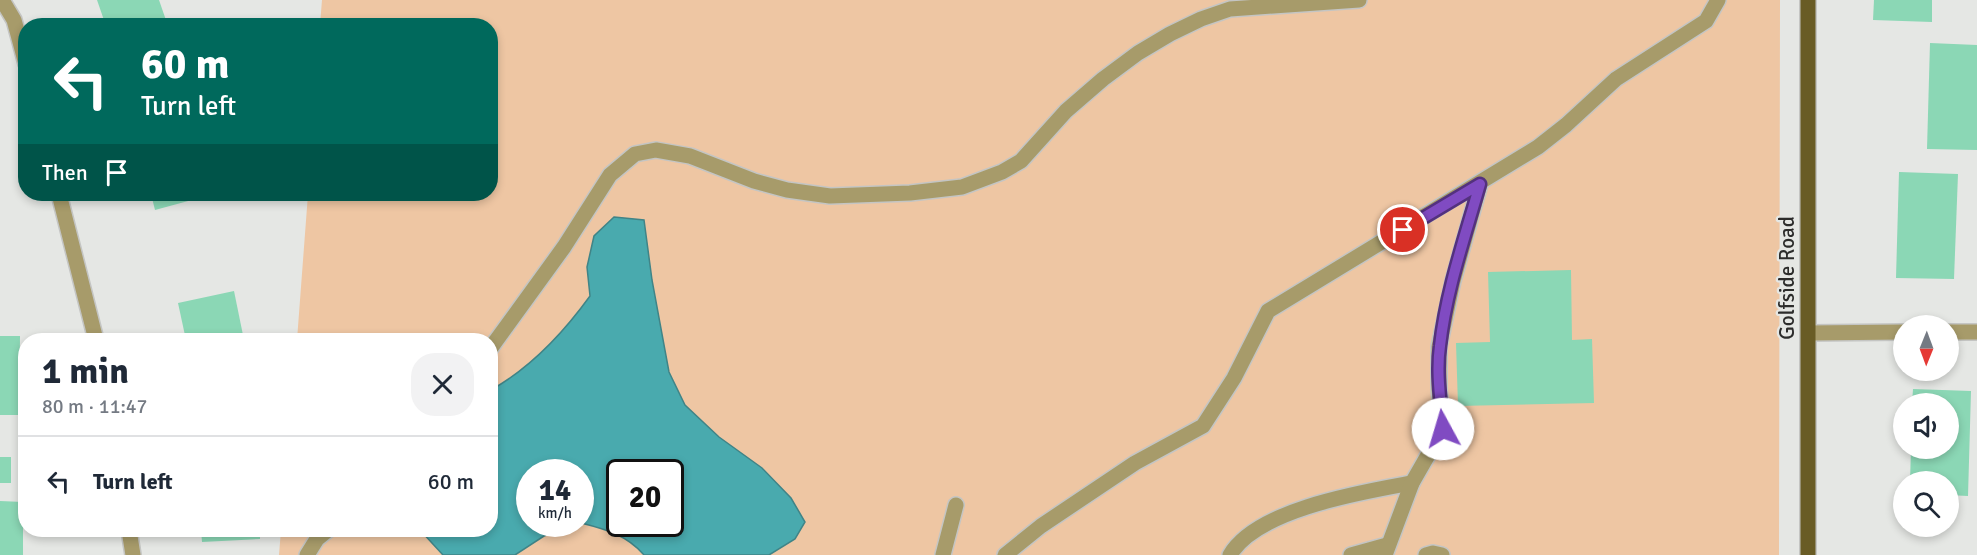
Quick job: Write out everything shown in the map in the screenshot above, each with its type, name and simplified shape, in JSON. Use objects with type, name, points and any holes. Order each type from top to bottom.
[{"type":"main road","name":"Golfside Road","points":[[1808,0],[1808,555]]},
{"type":"street","points":[[2,0],[14,20],[18,35]]},
{"type":"street","points":[[498,338],[564,248],[610,175],[634,154],[656,150],[690,156],[754,181],[787,190],[830,196],[910,193],[962,187],[1002,172],[1021,161],[1066,111],[1102,79],[1146,48],[1201,19],[1230,9],[1359,0]]},
{"type":"street","points":[[1005,555],[1041,526],[1135,463],[1203,426],[1234,378],[1268,311],[1538,147],[1566,125],[1616,79],[1706,21],[1719,0]]},
{"type":"street","points":[[1351,555],[1386,550],[1412,483],[1443,429],[1439,389],[1439,347],[1453,281],[1480,184]]},
{"type":"street","points":[[60,201],[94,333]]},
{"type":"street","points":[[1809,333],[1893,332]]},
{"type":"street","points":[[1959,332],[1977,332]]},
{"type":"street","points":[[1218,555],[1233,549],[1282,515],[1354,494],[1412,483]]},
{"type":"street","points":[[943,555],[956,505]]},
{"type":"street","points":[[130,537],[133,555]]},
{"type":"street","points":[[307,555],[319,537]]},
{"type":"street","points":[[1426,555],[1433,553],[1442,555]]},
{"type":"shaded area","points":[[322,0],[1780,0],[1779,555],[279,555],[280,537],[498,537],[498,333],[298,333],[307,201],[498,201],[498,18],[321,18]]},
{"type":"water","points":[[614,217],[644,220],[652,280],[669,372],[685,405],[719,437],[762,468],[791,498],[805,522],[795,539],[769,555],[644,555],[621,537],[684,537],[684,459],[606,459],[606,530],[594,526],[594,459],[516,459],[516,537],[542,537],[515,555],[443,555],[426,537],[498,537],[498,386],[533,360],[569,323],[590,296],[587,267],[594,236]]},
{"type":"building","points":[[97,0],[159,0],[165,18],[103,18]]},
{"type":"building","points":[[1874,0],[1932,0],[1932,22],[1873,20]]},
{"type":"building","points":[[1930,43],[1977,45],[1977,150],[1927,149]]},
{"type":"building","points":[[1899,172],[1958,174],[1954,279],[1896,278]]},
{"type":"building","points":[[153,201],[188,201],[155,210]]},
{"type":"building","points":[[1571,270],[1572,340],[1592,339],[1594,403],[1458,406],[1456,343],[1490,342],[1488,272]]},
{"type":"building","points":[[234,291],[243,333],[184,333],[178,303]]},
{"type":"building","points":[[0,336],[18,336],[18,415],[0,415]]},
{"type":"building","points":[[1913,389],[1971,391],[1968,496],[1959,496],[1959,471],[1910,471],[1911,459],[1959,459],[1959,393],[1913,393]]},
{"type":"building","points":[[0,457],[11,457],[11,483],[0,483]]},
{"type":"building","points":[[0,501],[18,502],[18,537],[23,537],[23,555],[0,555]]},
{"type":"building","points":[[202,537],[260,537],[260,539],[202,542]]},
{"type":"route","points":[[1403,230],[1480,184],[1453,281],[1439,347],[1439,389],[1443,429]]}]
